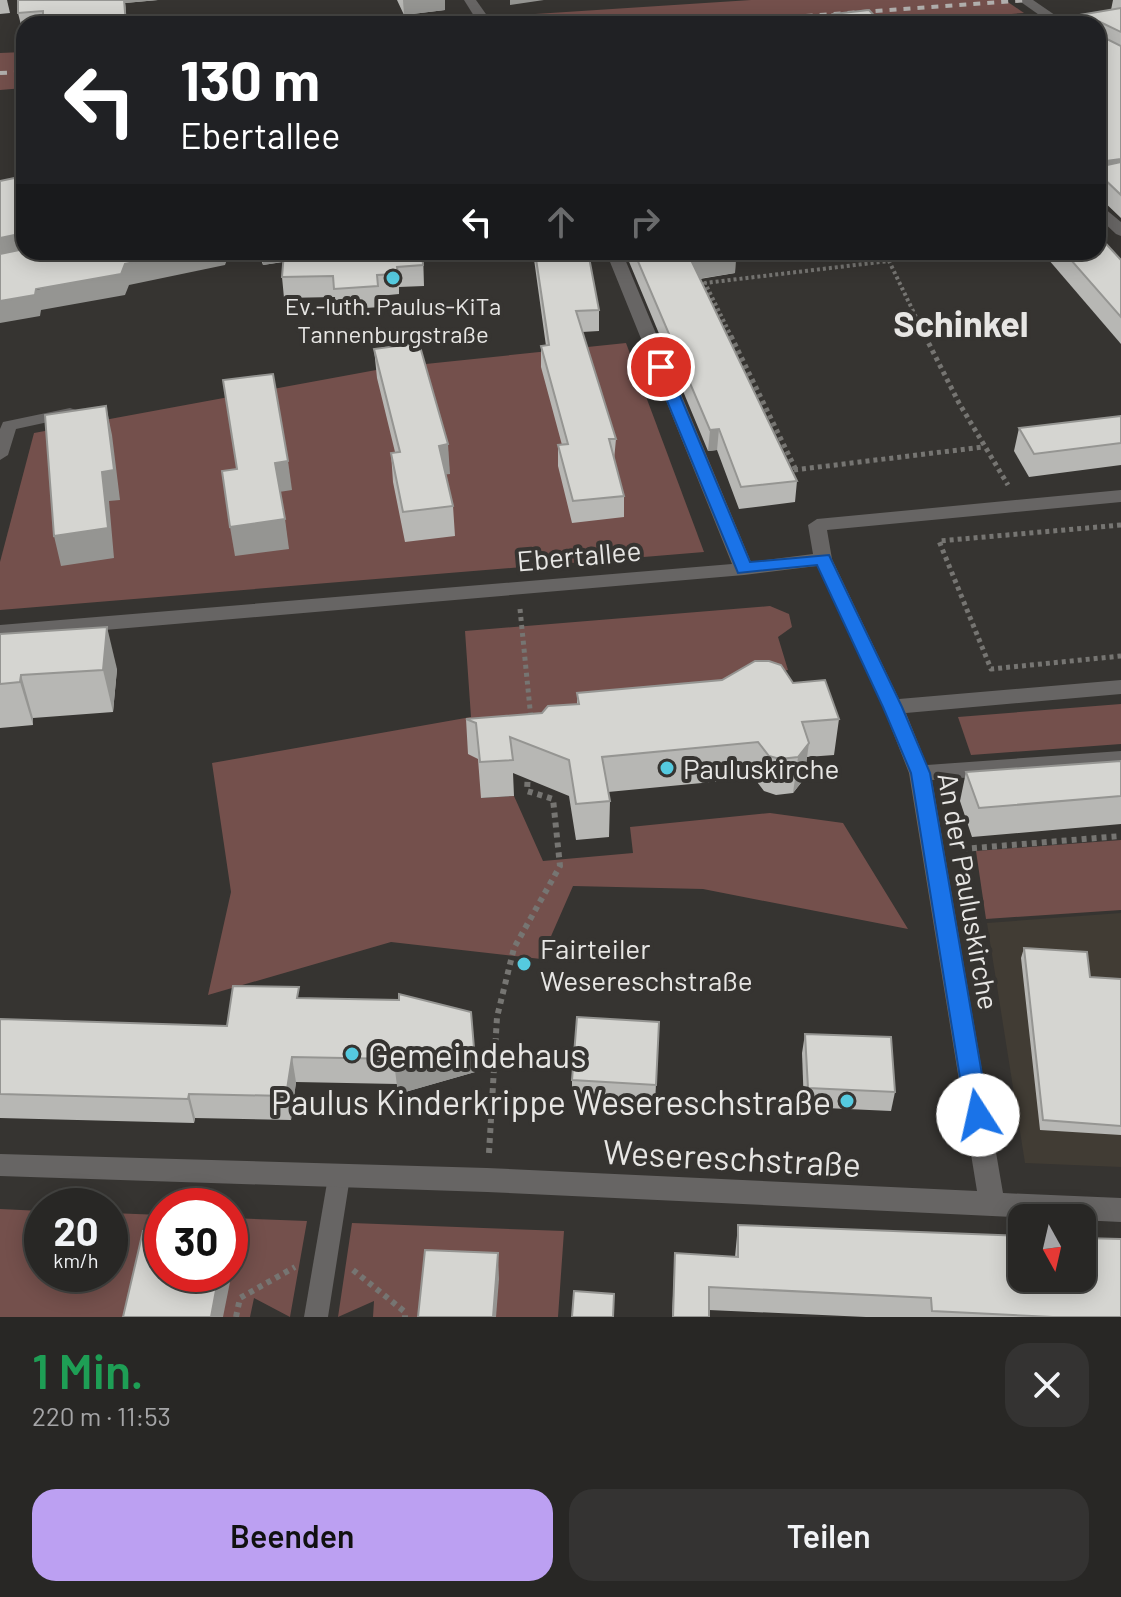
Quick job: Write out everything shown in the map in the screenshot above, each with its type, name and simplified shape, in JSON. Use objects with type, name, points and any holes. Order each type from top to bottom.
[{"type":"street","points":[[1024,0],[1049,16]]},
{"type":"street","points":[[1106,216],[1121,231]]},
{"type":"street","points":[[617,260],[744,569]]},
{"type":"street","points":[[823,559],[817,525],[1121,496]]},
{"type":"street","name":"Ebertallee","points":[[0,632],[744,569],[823,559]]},
{"type":"street","name":"An der Pauluskirche","points":[[823,559],[893,707],[920,773],[992,1203]]},
{"type":"street","points":[[893,707],[1121,687]]},
{"type":"street","points":[[920,773],[1121,759]]},
{"type":"street","name":"Wesereschstraße","points":[[0,1165],[487,1180],[1121,1210]]},
{"type":"lane","points":[[0,455],[9,425],[87,409]]},
{"type":"lane","points":[[316,1317],[339,1177]]},
{"type":"path","points":[[796,470],[705,283],[889,261],[929,348],[983,447],[1021,505]]},
{"type":"path","points":[[781,472],[983,447]]},
{"type":"path","points":[[1121,525],[939,541],[991,669],[1121,656]]},
{"type":"path","points":[[518,588],[530,729]]},
{"type":"path","points":[[487,1180],[497,1017],[514,948],[560,866],[553,799],[527,791],[528,760]]},
{"type":"path","points":[[933,851],[1121,836]]},
{"type":"path","points":[[236,1317],[240,1298],[327,1249],[405,1312],[405,1317]]},
{"type":"shaded area","points":[[751,0],[1005,0],[1024,13],[985,16],[504,16]]},
{"type":"shaded area","points":[[16,52],[16,89],[0,90],[0,53]]},
{"type":"shaded area","points":[[626,343],[704,552],[0,610],[0,562],[34,433],[387,368]]},
{"type":"shaded area","points":[[770,606],[789,614],[792,627],[778,637],[788,670],[519,722],[481,798],[514,796],[543,861],[633,853],[630,827],[770,813],[843,823],[908,929],[703,889],[573,886],[541,959],[391,942],[208,995],[231,892],[212,763],[471,717],[465,631]]},
{"type":"shaded area","points":[[1121,704],[1121,744],[971,755],[958,717]]},
{"type":"shaded area","points":[[1121,840],[1121,910],[986,919],[976,851]]},
{"type":"shaded area","points":[[1121,913],[1121,1167],[1025,1163],[987,923]]},
{"type":"shaded area","points":[[0,1209],[24,1210],[24,1292],[128,1292],[128,1214],[144,1214],[144,1292],[248,1292],[248,1219],[307,1221],[290,1317],[254,1298],[250,1317],[0,1317]]},
{"type":"shaded area","points":[[352,1223],[564,1231],[558,1317],[373,1317],[374,1301],[338,1317]]},
{"type":"building","points":[[18,0],[124,0],[125,16],[43,16],[43,11],[18,13]]},
{"type":"building","points":[[1121,8],[1121,32],[1106,25],[1106,16],[1074,16]]},
{"type":"building","points":[[869,10],[875,16],[835,16],[833,14]]},
{"type":"building","points":[[1106,38],[1121,46],[1121,159],[1106,161]]},
{"type":"building","points":[[1121,162],[1121,195],[1106,181],[1106,165]]},
{"type":"building","points":[[16,178],[16,235],[0,238],[0,181]]},
{"type":"building","points":[[1106,244],[1121,260],[1121,317],[1071,260],[1106,260]]},
{"type":"building","points":[[16,251],[16,260],[145,260],[125,264],[121,274],[36,289],[35,295],[0,301],[0,254]]},
{"type":"building","points":[[283,260],[423,260],[423,265],[397,267],[398,274],[377,275],[378,286],[334,289],[333,276],[282,277]]},
{"type":"building","points":[[536,260],[590,260],[599,310],[576,311],[616,439],[609,439],[624,496],[573,501],[558,445],[568,444],[541,346],[549,345]]},
{"type":"building","points":[[637,260],[691,260],[797,481],[741,487],[719,429],[710,430]]},
{"type":"building","points":[[419,343],[448,444],[439,446],[453,506],[403,512],[391,453],[400,452],[374,349]]},
{"type":"building","points":[[273,374],[288,461],[275,463],[285,519],[230,527],[222,471],[237,469],[223,380]]},
{"type":"building","points":[[106,406],[114,470],[102,472],[108,528],[54,536],[45,415]]},
{"type":"building","points":[[1121,416],[1121,443],[1034,454],[1019,428]]},
{"type":"building","points":[[107,627],[103,670],[21,675],[20,682],[0,684],[0,634]]},
{"type":"building","points":[[755,661],[781,665],[793,683],[825,680],[839,719],[802,722],[809,743],[798,757],[780,759],[769,756],[758,742],[602,757],[610,801],[576,804],[569,760],[510,737],[513,760],[480,762],[476,723],[466,719],[542,713],[548,706],[579,704],[577,693],[722,680]]},
{"type":"building","points":[[1121,761],[1121,796],[979,808],[966,772]]},
{"type":"building","points":[[1024,948],[1087,952],[1090,977],[1121,979],[1121,1126],[1043,1120]]},
{"type":"building","points":[[233,986],[299,987],[297,998],[399,1000],[399,994],[471,1012],[474,1048],[395,1070],[396,1059],[292,1057],[286,1096],[189,1094],[188,1099],[0,1094],[0,1019],[227,1026]]},
{"type":"building","points":[[577,1017],[659,1022],[656,1085],[572,1080]]},
{"type":"building","points":[[805,1034],[891,1037],[895,1092],[808,1088]]},
{"type":"building","points":[[738,1225],[1008,1235],[1008,1292],[1096,1292],[1096,1238],[1121,1239],[1121,1317],[932,1311],[931,1298],[709,1287],[709,1317],[673,1317],[675,1253],[738,1257]]},
{"type":"building","points":[[143,1231],[144,1292],[216,1292],[211,1317],[123,1317]]},
{"type":"building","points":[[425,1250],[498,1253],[493,1317],[418,1317]]},
{"type":"building","points":[[574,1291],[614,1294],[613,1317],[572,1317]]},
{"type":"railway","points":[[806,16],[1029,0]]},
{"type":"railway","points":[[0,73],[16,72]]},
{"type":"place","name":"Ev.-luth. Paulus-KiTa Tannenburgstraße","points":[[393,278]]},
{"type":"place","name":"Pauluskirche","points":[[667,768]]},
{"type":"place","name":"Fairteiler Wesereschstraße","points":[[524,964]]},
{"type":"place","name":"Gemeindehaus","points":[[352,1054]]},
{"type":"place","name":"Paulus Kinderkrippe Wesereschstraße","points":[[847,1101]]},
{"type":"district","name":"Schinkel","points":[[961,322]]},
{"type":"route","points":[[661,367],[744,569],[823,559],[893,707],[920,773],[978,1115]]}]
